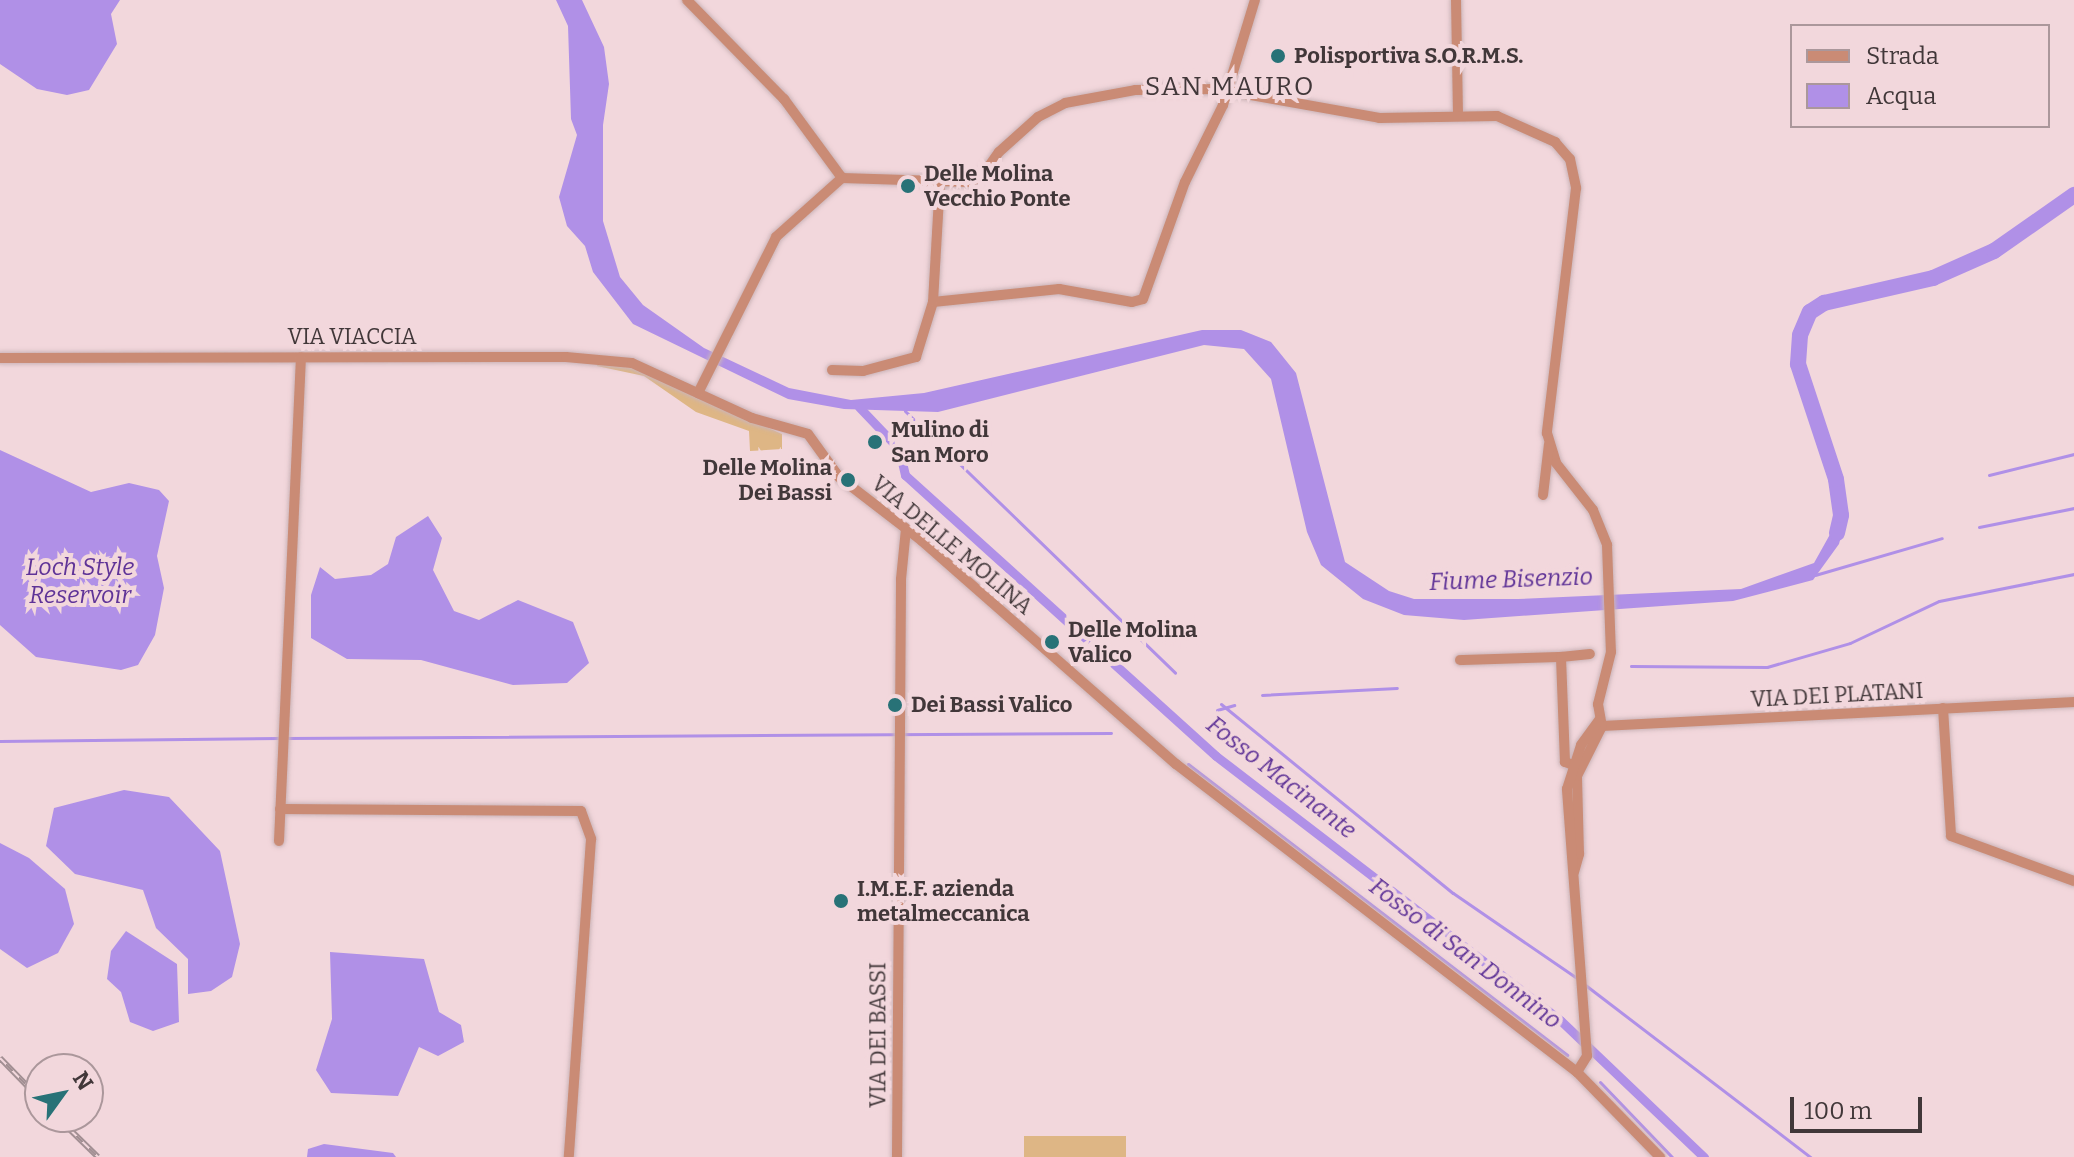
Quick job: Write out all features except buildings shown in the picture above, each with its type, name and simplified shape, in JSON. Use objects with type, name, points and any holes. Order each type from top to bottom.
[{"type":"street","points":[[687,0],[784,99],[842,178]]},
{"type":"street","points":[[933,302],[1059,289],[1142,301],[1185,182],[1226,91],[1255,0]]},
{"type":"street","points":[[1456,0],[1458,115]]},
{"type":"street","points":[[699,389],[776,237],[842,178],[969,182],[982,176],[1004,147],[1038,117],[1065,103],[1135,90],[1226,91],[1262,101],[1379,118],[1497,116],[1549,138],[1567,155],[1574,170],[1575,195],[1549,394],[1549,444],[1543,495]]},
{"type":"street","points":[[832,370],[863,371],[916,357],[933,302],[940,182]]},
{"type":"street","points":[[279,841],[280,754],[301,357]]},
{"type":"street","name":"VIA VIACCIA","points":[[0,358],[566,357],[632,363],[699,389]]},
{"type":"street","name":"VIA DELLE MOLINA","points":[[699,389],[752,418],[808,434],[839,477],[906,529],[1176,764],[1577,1072],[1660,1157]]},
{"type":"street","points":[[1549,444],[1556,463],[1601,527],[1609,572],[1612,632],[1600,723],[1576,766],[1579,854],[1571,882],[1586,1048],[1577,1072]]},
{"type":"street","name":"VIA DEI BASSI","points":[[897,1157],[900,717],[906,529]]},
{"type":"street","points":[[1460,660],[1590,654]]},
{"type":"street","points":[[1561,657],[1565,762],[1576,766]]},
{"type":"street","name":"VIA DEI PLATANI","points":[[1600,723],[2074,702]]},
{"type":"street","points":[[1943,708],[1951,836],[2074,881]]},
{"type":"street","points":[[280,809],[581,811],[591,839],[569,1157]]},
{"type":"shaded area","points":[[598,361],[632,367],[782,434],[782,449],[750,451],[749,431],[696,412],[644,376],[597,366]]},
{"type":"shaded area","points":[[1024,1136],[1126,1136],[1126,1157],[1024,1157]]},
{"type":"water","points":[[0,0],[120,0],[111,14],[117,44],[89,90],[67,95],[37,89],[0,64]]},
{"type":"water","points":[[556,0],[582,0],[604,47],[609,84],[603,125],[603,221],[620,277],[643,305],[704,348],[789,388],[851,400],[924,393],[1202,330],[1241,330],[1271,342],[1296,373],[1345,562],[1389,591],[1414,599],[1518,599],[1741,589],[1814,563],[1833,529],[1835,511],[1847,514],[1839,544],[1813,580],[1733,601],[1464,620],[1404,615],[1363,599],[1321,565],[1307,532],[1271,379],[1244,349],[1204,345],[938,412],[844,409],[788,399],[633,324],[593,272],[585,246],[567,226],[559,197],[577,135],[571,119],[568,26]]},
{"type":"water","name":"Loch Style Reservoir","points":[[0,450],[91,492],[129,483],[159,490],[169,501],[157,556],[164,588],[155,635],[138,665],[121,670],[36,657],[0,625]]},
{"type":"water","points":[[428,516],[442,538],[433,570],[454,611],[479,620],[518,600],[573,622],[589,663],[567,683],[513,685],[421,660],[347,659],[311,638],[311,595],[320,567],[335,579],[371,575],[388,564],[396,537]]},
{"type":"water","points":[[124,790],[169,797],[220,851],[240,944],[232,977],[211,991],[188,994],[188,959],[156,928],[143,890],[75,874],[46,846],[54,808]]},
{"type":"water","points":[[0,843],[29,858],[65,889],[74,924],[58,953],[27,968],[0,949]]},
{"type":"water","points":[[126,931],[177,964],[179,1022],[153,1031],[130,1022],[121,992],[107,979],[111,951]]},
{"type":"water","points":[[330,952],[424,959],[439,1012],[461,1025],[464,1042],[438,1056],[419,1047],[398,1096],[331,1093],[316,1070],[332,1019]]},
{"type":"water","points":[[324,1144],[393,1153],[396,1157],[307,1157],[308,1149]]},
{"type":"waterway","name":"Fiume Bisenzio","points":[[1837,533],[1841,515],[1836,479],[1798,364],[1800,335],[1810,312],[1824,303],[1933,278],[1994,251],[2074,195]]},
{"type":"waterway","name":"Fosso Macinante","points":[[859,407],[899,449],[905,475],[1216,756],[1560,1020],[1704,1157]]},
{"type":"waterway","points":[[905,411],[1175,673]]},
{"type":"waterway","points":[[1989,475],[2074,454]]},
{"type":"waterway","points":[[1979,527],[2074,508]]},
{"type":"waterway","points":[[1815,575],[1942,538]]},
{"type":"waterway","points":[[1631,666],[1767,667],[1850,643],[1939,601],[2074,574]]},
{"type":"waterway","points":[[1262,695],[1397,688]]},
{"type":"waterway","points":[[1221,704],[1453,893],[1578,979]]},
{"type":"waterway","points":[[1217,710],[1234,705]]},
{"type":"waterway","points":[[287,738],[1111,733]]},
{"type":"waterway","points":[[0,741],[279,738]]},
{"type":"waterway","name":"Fosso di San Donnino","points":[[1188,764],[1567,1055]]},
{"type":"waterway","points":[[1584,984],[1810,1157]]},
{"type":"waterway","name":"Fosso di San Donnino","points":[[1600,1082],[1672,1157]]},
{"type":"railway","points":[[0,1058],[24,1083]]},
{"type":"railway","points":[[73,1133],[98,1157]]},
{"type":"place","name":"Polisportiva S.O.R.M.S.","points":[[1278,56]]},
{"type":"place","name":"Delle Molina Vecchio Ponte","points":[[908,186]]},
{"type":"place","name":"Mulino di San Moro","points":[[875,442]]},
{"type":"place","name":"Delle Molina Dei Bassi","points":[[848,480]]},
{"type":"place","name":"Delle Molina Valico","points":[[1052,642]]},
{"type":"place","name":"Dei Bassi Valico","points":[[895,705]]},
{"type":"place","name":"I.M.E.F. azienda metalmeccanica","points":[[841,901]]},
{"type":"district","name":"SAN MAURO","points":[[1230,87]]}]
